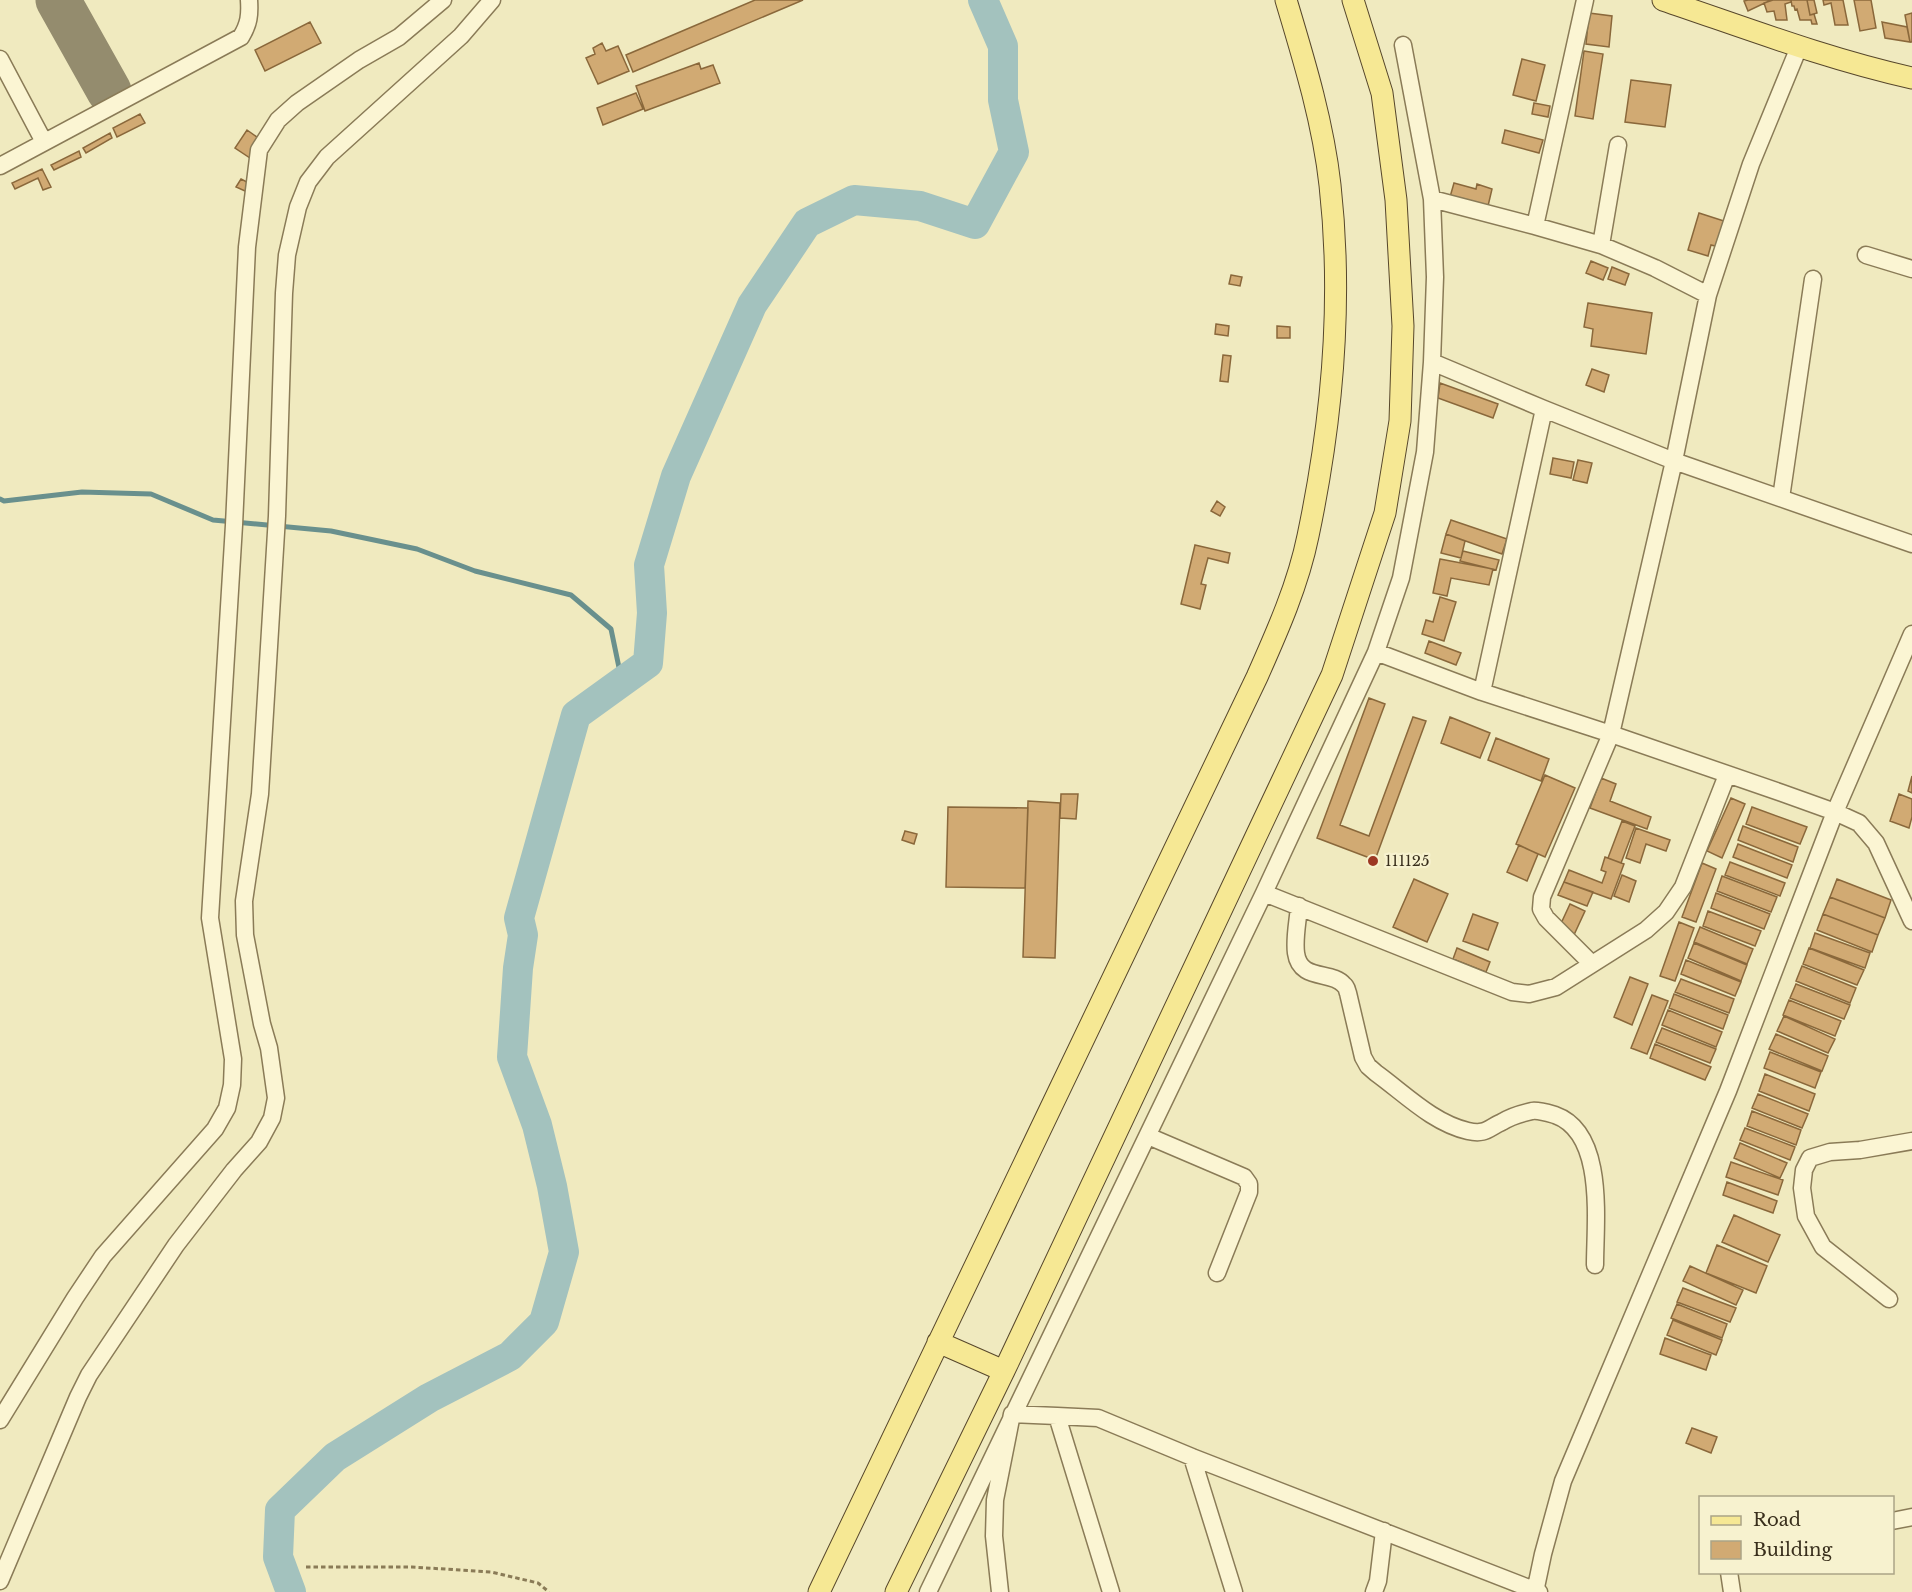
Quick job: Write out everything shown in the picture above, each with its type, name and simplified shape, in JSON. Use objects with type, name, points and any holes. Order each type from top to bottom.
[{"type":"main road","points":[[819,1592],[1257,677],[1282,619],[1308,538],[1331,390],[1335,246],[1330,183],[1314,100],[1286,0]]},
{"type":"main road","points":[[896,1592],[1004,1371],[1332,675],[1385,513],[1400,421],[1401,397],[1403,326],[1396,200],[1382,93],[1353,0]]},
{"type":"main road","points":[[1664,0],[1706,7],[1798,47],[1912,78]]},
{"type":"main road","points":[[938,1342],[1004,1371]]},
{"type":"street","points":[[0,166],[240,37],[247,27],[250,16],[249,0]]},
{"type":"street","points":[[0,1420],[103,1256],[215,1129],[227,1108],[232,1085],[233,1059],[210,918],[234,525],[247,247],[259,150],[278,120],[297,103],[359,60],[399,37],[443,0]]},
{"type":"street","points":[[0,1581],[89,1375],[176,1245],[234,1170],[259,1142],[272,1118],[276,1098],[273,1074],[245,935],[244,902],[260,794],[277,516],[284,293],[288,255],[298,207],[308,182],[327,157],[460,36],[492,0]]},
{"type":"street","points":[[1535,226],[1585,0]]},
{"type":"street","points":[[928,1592],[1264,893],[1376,652],[1403,566],[1425,452],[1432,362],[1435,277],[1432,199],[1403,45]]},
{"type":"street","points":[[1592,964],[1546,918],[1541,909],[1542,897],[1611,734],[1674,460],[1708,295],[1751,164],[1798,47]]},
{"type":"street","points":[[0,59],[44,142]]},
{"type":"street","points":[[1601,245],[1618,145]]},
{"type":"street","points":[[1432,199],[1601,245],[1655,268],[1708,295]]},
{"type":"street","points":[[1866,255],[1912,269]]},
{"type":"street","points":[[1781,498],[1813,279]]},
{"type":"street","points":[[1432,362],[1674,460],[1912,544]]},
{"type":"street","points":[[1482,692],[1544,409]]},
{"type":"street","points":[[1012,1414],[1098,1418],[1536,1591],[1543,1554],[1563,1481],[1728,1091],[1835,812],[1912,634]]},
{"type":"street","points":[[1376,652],[1482,692],[1835,812],[1859,823],[1876,843],[1912,921]]},
{"type":"street","points":[[1264,893],[1488,985],[1529,994],[1556,987],[1646,930],[1666,912],[1683,887],[1727,775]]},
{"type":"street","points":[[1299,906],[1296,955],[1303,969],[1338,980],[1345,985],[1363,1056],[1368,1066],[1376,1073],[1440,1122],[1469,1132],[1485,1133],[1501,1122],[1534,1111],[1553,1114],[1569,1121],[1587,1152],[1596,1184],[1595,1265]]},
{"type":"street","points":[[1148,1136],[1244,1177],[1249,1184],[1249,1192],[1217,1273]]},
{"type":"street","points":[[1889,1299],[1823,1247],[1806,1216],[1802,1188],[1804,1170],[1810,1158],[1830,1152],[1860,1150],[1912,1141]]},
{"type":"street","points":[[1000,1592],[994,1536],[995,1500],[1012,1414]]},
{"type":"street","points":[[1057,1416],[1112,1592]]},
{"type":"street","points":[[1192,1457],[1234,1592]]},
{"type":"street","points":[[1894,1521],[1912,1517]]},
{"type":"street","points":[[1374,1592],[1384,1531]]},
{"type":"street","points":[[1729,1574],[1732,1592]]},
{"type":"path","points":[[306,1567],[412,1567],[491,1572],[538,1583],[549,1592]]},
{"type":"building","points":[[755,0],[803,0],[633,72],[626,55]]},
{"type":"building","points":[[1771,0],[1748,11],[1744,1]]},
{"type":"building","points":[[1773,0],[1791,0],[1785,4],[1787,20],[1776,20],[1774,11],[1767,12],[1764,3]]},
{"type":"building","points":[[1791,0],[1807,0],[1810,15],[1814,14],[1817,24],[1812,24],[1811,20],[1800,20]]},
{"type":"building","points":[[1807,0],[1814,0],[1817,13],[1810,15]]},
{"type":"building","points":[[1823,0],[1843,0],[1848,25],[1835,25],[1831,3],[1824,5]]},
{"type":"building","points":[[1854,0],[1871,0],[1876,28],[1860,31]]},
{"type":"building","points":[[1589,13],[1612,16],[1609,47],[1586,44]]},
{"type":"building","points":[[1912,13],[1912,42],[1910,42],[1905,15]]},
{"type":"building","points":[[310,22],[321,43],[265,71],[255,50]]},
{"type":"building","points":[[1882,22],[1907,27],[1910,42],[1885,38]]},
{"type":"building","points":[[602,43],[606,51],[618,46],[629,71],[598,84],[586,58],[595,54],[593,48]]},
{"type":"building","points":[[1584,51],[1603,54],[1593,119],[1575,116]]},
{"type":"building","points":[[1522,59],[1545,65],[1536,101],[1513,95]]},
{"type":"building","points":[[699,63],[701,69],[713,65],[720,83],[645,111],[636,86]]},
{"type":"building","points":[[1631,80],[1671,85],[1665,127],[1625,122]]},
{"type":"building","points":[[636,93],[643,109],[603,125],[597,108]]},
{"type":"building","points":[[1534,103],[1550,106],[1548,117],[1532,114]]},
{"type":"building","points":[[140,114],[145,123],[117,137],[113,128]]},
{"type":"building","points":[[247,130],[261,140],[250,158],[235,148]]},
{"type":"building","points":[[1505,130],[1543,140],[1539,153],[1502,143]]},
{"type":"building","points":[[110,133],[112,138],[86,153],[83,148]]},
{"type":"building","points":[[79,151],[81,157],[54,170],[51,165]]},
{"type":"building","points":[[42,169],[51,187],[43,190],[38,178],[15,189],[12,183]]},
{"type":"building","points":[[241,179],[249,183],[245,191],[236,187]]},
{"type":"building","points":[[1454,183],[1476,189],[1477,184],[1492,189],[1488,206],[1450,197]]},
{"type":"building","points":[[1699,213],[1727,222],[1719,247],[1711,245],[1708,256],[1688,250]]},
{"type":"building","points":[[1591,261],[1608,268],[1603,280],[1586,273]]},
{"type":"building","points":[[1612,267],[1629,274],[1625,285],[1608,279]]},
{"type":"building","points":[[1231,275],[1242,277],[1240,286],[1229,284]]},
{"type":"building","points":[[1588,303],[1652,313],[1646,354],[1591,346],[1593,329],[1584,327]]},
{"type":"building","points":[[1216,324],[1229,326],[1228,336],[1215,334]]},
{"type":"building","points":[[1277,326],[1290,327],[1290,338],[1277,338]]},
{"type":"building","points":[[1223,355],[1231,356],[1228,382],[1220,381]]},
{"type":"building","points":[[1592,369],[1609,375],[1604,392],[1586,385]]},
{"type":"building","points":[[1440,383],[1498,404],[1493,418],[1438,398]]},
{"type":"building","points":[[1553,458],[1574,462],[1571,478],[1550,474]]},
{"type":"building","points":[[1578,460],[1592,463],[1587,483],[1573,480]]},
{"type":"building","points":[[1217,501],[1225,507],[1220,516],[1211,511]]},
{"type":"building","points":[[1451,520],[1507,539],[1502,554],[1446,534]]},
{"type":"building","points":[[1446,534],[1465,541],[1461,558],[1441,553]]},
{"type":"building","points":[[1195,545],[1230,553],[1228,563],[1208,558],[1201,584],[1206,585],[1200,609],[1181,604]]},
{"type":"building","points":[[1463,551],[1499,560],[1496,570],[1460,561]]},
{"type":"building","points":[[1440,559],[1493,569],[1489,585],[1451,578],[1447,596],[1433,593]]},
{"type":"building","points":[[1440,597],[1456,602],[1444,641],[1422,634],[1426,620],[1433,622]]},
{"type":"building","points":[[1429,641],[1461,653],[1456,665],[1425,653]]},
{"type":"building","points":[[1369,698],[1385,704],[1340,825],[1369,836],[1413,717],[1426,721],[1375,860],[1317,838]]},
{"type":"building","points":[[1450,717],[1490,733],[1480,758],[1441,743]]},
{"type":"building","points":[[1496,738],[1549,759],[1541,781],[1488,760]]},
{"type":"building","points":[[1545,775],[1575,788],[1545,857],[1516,844]]},
{"type":"building","points":[[1912,776],[1912,793],[1908,791]]},
{"type":"building","points":[[1601,778],[1616,784],[1610,801],[1651,817],[1647,829],[1590,808]]},
{"type":"building","points":[[1061,794],[1078,794],[1076,819],[1060,818]]},
{"type":"building","points":[[1899,794],[1912,799],[1912,817],[1909,828],[1890,821]]},
{"type":"building","points":[[1731,798],[1745,804],[1722,858],[1707,851]]},
{"type":"building","points":[[1028,801],[1060,803],[1055,958],[1023,957]]},
{"type":"building","points":[[948,807],[1028,808],[1025,888],[946,887]]},
{"type":"building","points":[[1752,807],[1807,827],[1800,844],[1746,824]]},
{"type":"building","points":[[1622,821],[1635,826],[1621,863],[1608,858]]},
{"type":"building","points":[[1743,826],[1798,847],[1793,862],[1738,840]]},
{"type":"building","points":[[1636,828],[1670,840],[1666,851],[1646,844],[1640,863],[1626,858]]},
{"type":"building","points":[[905,831],[917,834],[914,844],[902,840]]},
{"type":"building","points":[[1738,844],[1792,865],[1787,878],[1733,857]]},
{"type":"building","points":[[1519,845],[1538,854],[1527,881],[1507,872]]},
{"type":"building","points":[[1605,857],[1624,864],[1611,899],[1564,882],[1569,870],[1602,883],[1606,872],[1601,870]]},
{"type":"building","points":[[1730,862],[1785,883],[1780,896],[1725,875]]},
{"type":"building","points":[[1702,863],[1716,869],[1696,922],[1682,917]]},
{"type":"building","points":[[1622,875],[1636,881],[1629,902],[1614,896]]},
{"type":"building","points":[[1722,876],[1777,897],[1771,912],[1717,891]]},
{"type":"building","points":[[1414,879],[1448,894],[1427,942],[1393,927]]},
{"type":"building","points":[[1837,879],[1891,900],[1885,918],[1830,897]]},
{"type":"building","points":[[1564,882],[1593,892],[1587,906],[1558,895]]},
{"type":"building","points":[[1716,893],[1770,914],[1764,929],[1711,908]]},
{"type":"building","points":[[1830,897],[1885,918],[1878,935],[1823,914]]},
{"type":"building","points":[[1570,904],[1585,911],[1573,937],[1558,930]]},
{"type":"building","points":[[1708,911],[1761,931],[1755,946],[1703,926]]},
{"type":"building","points":[[1473,914],[1498,923],[1488,950],[1463,941]]},
{"type":"building","points":[[1823,914],[1878,935],[1872,952],[1817,930]]},
{"type":"building","points":[[1679,922],[1694,928],[1675,981],[1660,976]]},
{"type":"building","points":[[1700,927],[1753,949],[1747,964],[1694,942]]},
{"type":"building","points":[[1815,933],[1870,953],[1865,968],[1810,948]]},
{"type":"building","points":[[1694,943],[1747,965],[1741,981],[1688,958]]},
{"type":"building","points":[[1457,948],[1490,962],[1486,972],[1453,959]]},
{"type":"building","points":[[1809,948],[1864,970],[1857,985],[1803,964]]},
{"type":"building","points":[[1686,960],[1741,982],[1735,996],[1681,974]]},
{"type":"building","points":[[1802,966],[1856,988],[1850,1003],[1796,981]]},
{"type":"building","points":[[1630,977],[1648,984],[1632,1025],[1614,1017]]},
{"type":"building","points":[[1681,979],[1734,999],[1729,1013],[1675,992]]},
{"type":"building","points":[[1796,984],[1850,1005],[1844,1019],[1790,998]]},
{"type":"building","points":[[1674,994],[1728,1015],[1723,1029],[1669,1008]]},
{"type":"building","points":[[1652,995],[1668,1001],[1647,1054],[1631,1048]]},
{"type":"building","points":[[1789,1000],[1841,1021],[1835,1036],[1783,1015]]},
{"type":"building","points":[[1668,1010],[1722,1032],[1716,1047],[1662,1025]]},
{"type":"building","points":[[1784,1016],[1835,1039],[1828,1053],[1777,1031]]},
{"type":"building","points":[[1662,1028],[1716,1049],[1710,1063],[1656,1042]]},
{"type":"building","points":[[1776,1034],[1828,1056],[1822,1071],[1769,1049]]},
{"type":"building","points":[[1655,1044],[1711,1067],[1705,1080],[1650,1058]]},
{"type":"building","points":[[1770,1052],[1821,1072],[1815,1088],[1764,1068]]},
{"type":"building","points":[[1765,1074],[1815,1094],[1809,1111],[1759,1091]]},
{"type":"building","points":[[1758,1094],[1808,1114],[1802,1128],[1752,1108]]},
{"type":"building","points":[[1752,1111],[1801,1130],[1796,1145],[1747,1126]]},
{"type":"building","points":[[1745,1128],[1795,1147],[1790,1160],[1740,1140]]},
{"type":"building","points":[[1740,1143],[1787,1163],[1780,1178],[1734,1158]]},
{"type":"building","points":[[1731,1162],[1783,1180],[1778,1195],[1726,1177]]},
{"type":"building","points":[[1727,1182],[1777,1201],[1773,1213],[1723,1195]]},
{"type":"building","points":[[1734,1215],[1780,1235],[1768,1262],[1722,1242]]},
{"type":"building","points":[[1717,1245],[1767,1266],[1756,1293],[1706,1273]]},
{"type":"building","points":[[1690,1266],[1743,1290],[1736,1305],[1683,1281]]},
{"type":"building","points":[[1683,1288],[1736,1308],[1730,1322],[1677,1302]]},
{"type":"building","points":[[1677,1304],[1727,1324],[1722,1338],[1671,1318]]},
{"type":"building","points":[[1673,1320],[1722,1340],[1716,1355],[1667,1335]]},
{"type":"building","points":[[1665,1338],[1711,1355],[1706,1370],[1660,1354]]},
{"type":"building","points":[[1692,1428],[1717,1437],[1711,1453],[1686,1443]]},
{"type":"waterway","points":[[291,1592],[278,1557],[280,1510],[335,1457],[429,1398],[510,1356],[544,1322],[564,1252],[552,1186],[537,1125],[512,1057],[518,968],[523,935],[519,918],[576,715],[648,663],[652,613],[649,565],[676,476],[752,305],[807,223],[854,200],[920,206],[975,224],[1014,152],[1003,100],[1003,46],[983,0]]},
{"type":"waterway","points":[[0,499],[4,501],[82,492],[151,494],[213,520],[331,531],[417,549],[475,571],[571,595],[611,629],[622,682]]},
{"type":"taxiway","points":[[58,0],[109,91]]},
{"type":"place","name":"111125","points":[[1373,861]]}]
